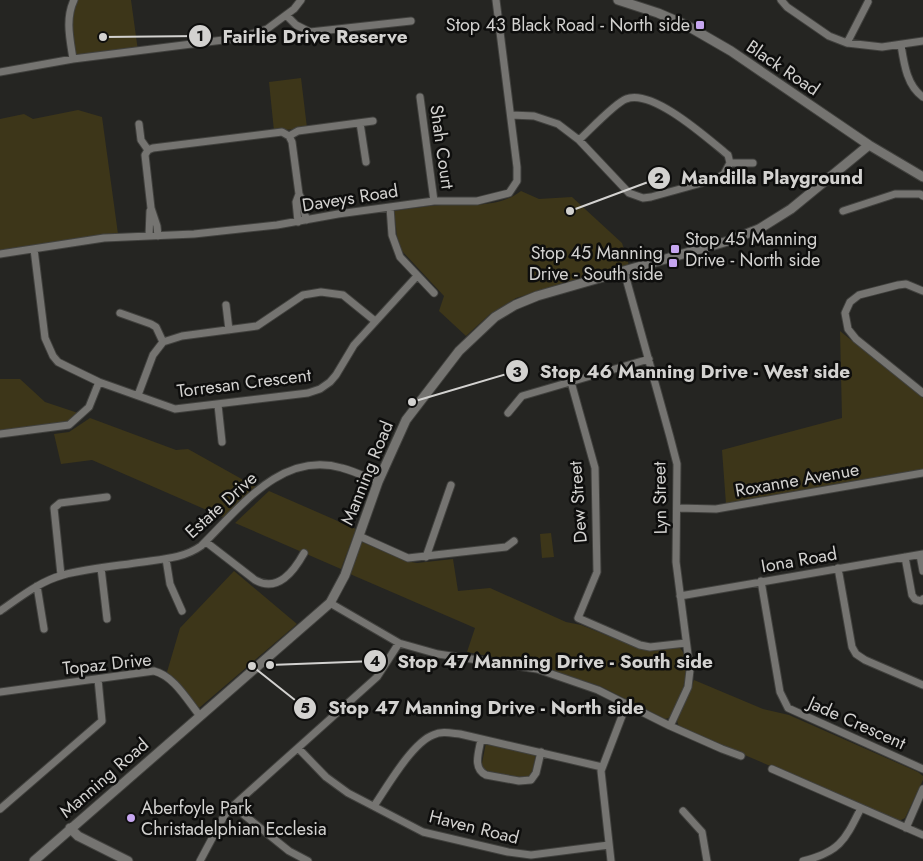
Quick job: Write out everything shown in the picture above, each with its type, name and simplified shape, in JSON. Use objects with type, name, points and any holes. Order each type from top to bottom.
[{"type":"street","points":[[73,59],[69,14],[74,0]]},
{"type":"street","points":[[0,72],[73,59],[239,38],[267,29],[286,15],[301,0]]},
{"type":"street","name":"Daveys Road","points":[[0,254],[104,238],[194,234],[302,221],[434,201],[478,201],[509,193],[517,180],[511,115],[496,0]]},
{"type":"street","name":"Black Road","points":[[618,0],[645,4],[686,24],[731,51],[869,145],[923,177]]},
{"type":"street","points":[[781,0],[787,7],[829,36],[847,43],[882,48],[923,41]]},
{"type":"street","points":[[847,43],[868,2]]},
{"type":"street","points":[[286,15],[296,25],[310,32],[411,21]]},
{"type":"street","points":[[901,45],[906,72],[917,93],[923,97]]},
{"type":"street","points":[[511,115],[534,116],[558,124],[579,140],[629,193],[643,198],[716,179],[724,174],[730,163],[728,155],[665,106],[633,96],[623,100],[579,140]]},
{"type":"street","name":"Shah Court","points":[[420,97],[434,201]]},
{"type":"street","points":[[289,136],[298,131],[373,121]]},
{"type":"street","points":[[360,123],[366,162]]},
{"type":"street","points":[[139,124],[141,140],[148,150]]},
{"type":"street","points":[[149,236],[151,208],[145,155],[148,150],[282,132],[289,136],[292,142],[299,194],[302,200],[302,221]]},
{"type":"street","name":"Manning Road","points":[[34,861],[330,603],[344,575],[378,482],[406,420],[459,351],[495,317],[515,305],[537,296],[728,241],[759,229],[791,209],[869,145]]},
{"type":"street","points":[[730,163],[752,163]]},
{"type":"street","points":[[843,211],[895,194],[920,194],[923,196]]},
{"type":"street","points":[[390,207],[392,236],[400,257],[434,293]]},
{"type":"street","points":[[151,208],[158,236]]},
{"type":"street","name":"Torresan Crescent","points":[[34,249],[45,338],[47,346],[58,362],[99,382],[175,409],[308,393],[320,389],[330,382],[354,345],[417,276]]},
{"type":"street","name":"Lyn Street","points":[[624,271],[677,464],[676,562],[690,670],[688,687],[670,726]]},
{"type":"street","points":[[923,291],[906,284],[898,284],[859,295],[850,302],[846,313],[848,329],[856,339],[923,393]]},
{"type":"street","points":[[138,395],[153,355],[163,342],[182,336],[257,326],[303,296],[321,292],[343,295],[375,321]]},
{"type":"street","points":[[226,305],[229,330]]},
{"type":"street","points":[[120,313],[156,327],[163,342]]},
{"type":"street","points":[[508,413],[522,396],[649,359]]},
{"type":"street","points":[[0,434],[69,425],[89,407],[99,382]]},
{"type":"street","name":"Dew Street","points":[[571,382],[595,468],[597,572],[578,618],[640,645],[650,647],[686,642]]},
{"type":"street","points":[[218,405],[222,442]]},
{"type":"street","name":"Estate Drive","points":[[0,611],[37,586],[62,575],[166,559],[192,552],[206,542],[259,489],[288,470],[306,466],[330,466],[341,468],[378,482]]},
{"type":"street","name":"Roxanne Avenue","points":[[676,508],[716,509],[923,474]]},
{"type":"street","points":[[426,557],[451,485]]},
{"type":"street","points":[[62,575],[54,508],[60,503],[107,497]]},
{"type":"street","points":[[359,536],[408,558],[506,548],[514,541]]},
{"type":"street","points":[[206,542],[254,580],[264,584],[284,579],[294,570],[304,553]]},
{"type":"street","points":[[922,554],[923,571]]},
{"type":"street","name":"Iona Road","points":[[680,596],[922,554]]},
{"type":"street","points":[[905,557],[912,595],[915,599],[921,601],[923,599]]},
{"type":"street","points":[[166,559],[170,584],[182,611]]},
{"type":"street","points":[[101,568],[107,619]]},
{"type":"street","points":[[838,568],[852,647],[856,654],[865,660],[923,685]]},
{"type":"street","name":"Jade Crescent","points":[[761,581],[780,692],[788,708],[923,769]]},
{"type":"street","points":[[37,586],[44,629]]},
{"type":"street","points":[[330,603],[399,643],[438,654],[537,669],[598,690],[722,750],[742,756]]},
{"type":"street","points":[[200,861],[224,816],[233,806],[377,676],[399,643]]},
{"type":"street","name":"Topaz Drive","points":[[0,692],[154,671],[172,682],[200,716]]},
{"type":"street","points":[[0,810],[102,721],[98,679]]},
{"type":"street","points":[[611,861],[601,772],[627,703]]},
{"type":"street","points":[[374,806],[409,756],[424,740],[437,733],[448,732],[602,767]]},
{"type":"street","points":[[481,739],[477,763],[481,772],[486,775],[519,781],[531,780],[536,773],[541,752]]},
{"type":"street","name":"Haven Road","points":[[298,748],[326,777],[348,794],[423,832],[531,856],[609,846]]},
{"type":"street","points":[[772,769],[923,836]]},
{"type":"street","points":[[906,828],[923,789]]},
{"type":"street","points":[[233,806],[289,851],[308,861]]},
{"type":"street","points":[[803,861],[818,858],[840,845],[851,829],[861,808]]},
{"type":"street","points":[[683,811],[702,832],[707,861]]},
{"type":"street","points":[[70,828],[78,836],[128,861]]},
{"type":"shaded area","points":[[74,0],[131,0],[138,51],[73,59],[72,5]]},
{"type":"shaded area","points":[[301,78],[307,128],[274,131],[269,82]]},
{"type":"shaded area","points":[[78,110],[102,117],[118,234],[0,254],[0,119],[24,114],[33,119]]},
{"type":"shaded area","points":[[521,191],[539,199],[572,197],[622,243],[629,265],[516,298],[490,314],[466,336],[439,311],[444,296],[402,251],[397,236],[394,211],[435,205],[493,203],[512,197]]},
{"type":"shaded area","points":[[840,331],[923,398],[923,469],[726,504],[722,450],[842,418]]},
{"type":"shaded area","points":[[0,379],[20,379],[45,402],[78,413],[66,423],[0,431]]},
{"type":"shaded area","points":[[90,418],[176,450],[188,449],[256,487],[225,518],[92,460],[61,464],[54,434],[69,432]]},
{"type":"shaded area","points":[[269,491],[356,529],[341,569],[235,523]]},
{"type":"shaded area","points":[[551,533],[554,557],[542,558],[540,534]]},
{"type":"shaded area","points":[[362,542],[406,561],[417,563],[453,559],[458,591],[490,588],[566,622],[581,625],[643,650],[680,648],[685,655],[685,682],[672,717],[665,719],[600,686],[539,666],[467,652],[475,628],[350,574]]},
{"type":"shaded area","points":[[234,571],[297,624],[199,708],[167,672],[180,628]]},
{"type":"shaded area","points":[[694,680],[763,709],[789,715],[918,772],[923,776],[923,780],[905,818],[899,821],[679,727],[677,721]]},
{"type":"shaded area","points":[[486,743],[536,754],[532,772],[529,776],[523,778],[488,771],[483,768],[482,763]]},
{"type":"place","name":"Stop 43 Black Road - North side","points":[[700,25]]},
{"type":"place","name":"Fairlie Drive Reserve","points":[[103,37]]},
{"type":"place","name":"Mandilla Playground","points":[[570,211]]},
{"type":"place","name":"Stop 45 Manning Drive - North side","points":[[675,249]]},
{"type":"place","name":"Stop 45 Manning Drive - South side","points":[[673,263]]},
{"type":"place","name":"Stop 46 Manning Drive - West side","points":[[412,402]]},
{"type":"place","name":"Stop 47 Manning Drive - South side","points":[[270,665]]},
{"type":"place","name":"Stop 47 Manning Drive - North side","points":[[252,666]]},
{"type":"place","name":"Aberfoyle Park Christadelphian Ecclesia","points":[[131,818]]}]
